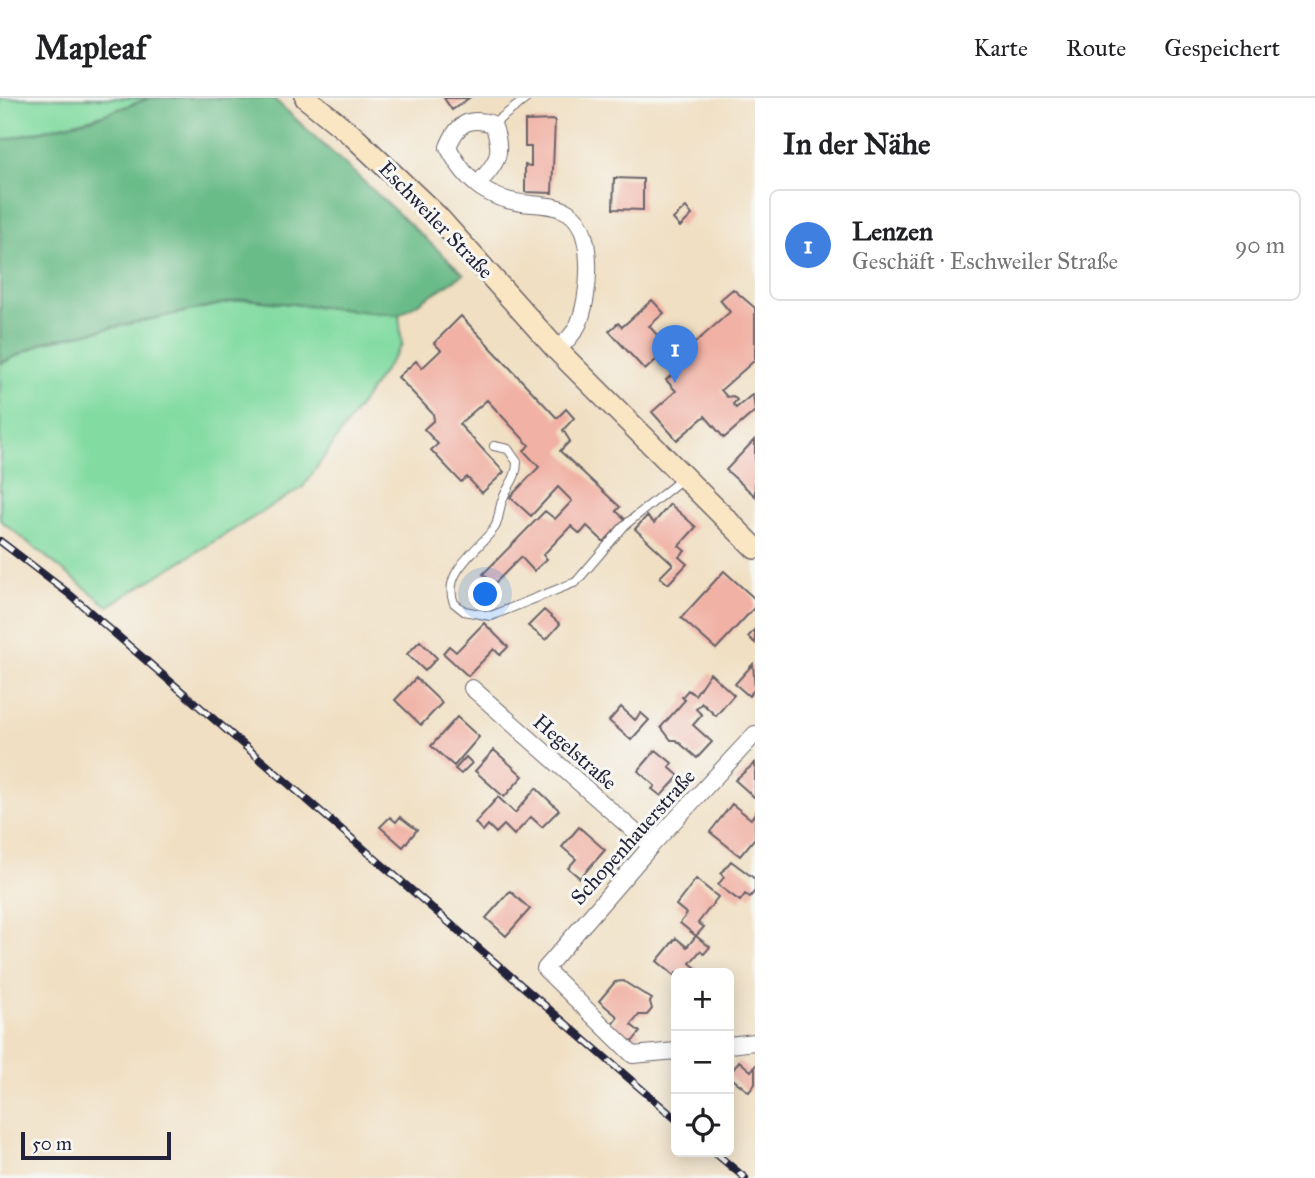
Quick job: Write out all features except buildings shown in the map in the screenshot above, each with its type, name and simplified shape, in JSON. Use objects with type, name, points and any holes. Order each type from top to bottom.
[{"type":"street","name":"Eschweiler Straße","points":[[306,98],[353,136],[438,216],[557,350],[682,478],[755,548]]},
{"type":"street","points":[[478,184],[498,161],[499,141],[493,124],[482,120],[465,121],[454,131],[448,147],[486,195],[508,202],[567,211],[580,222],[586,243],[585,304],[578,326],[557,350]]},
{"type":"street","name":"Hegelstraße","points":[[472,688],[651,846]]},
{"type":"street","name":"Schopenhauerstraße","points":[[671,1051],[633,1055],[545,969],[651,846],[755,734]]},
{"type":"street","points":[[734,1044],[755,1042]]},
{"type":"lane","points":[[493,124],[527,98]]},
{"type":"lane","points":[[494,446],[508,449],[517,462],[515,480],[503,498],[496,525],[464,563],[452,581],[450,593],[454,603],[477,615],[506,612],[576,582],[625,525],[682,478]]},
{"type":"green space","points":[[0,98],[150,98],[94,118],[0,141]]},
{"type":"green space","points":[[150,98],[273,98],[464,274],[399,315],[244,299],[45,342],[0,364],[0,141],[94,118]]},
{"type":"green space","points":[[244,299],[399,315],[402,345],[303,487],[108,606],[0,520],[0,364],[45,342]]},
{"type":"railway","points":[[0,541],[68,593],[671,1115]]},
{"type":"railway","points":[[720,1157],[745,1178]]},
{"type":"place","name":"Lenzen","points":[[675,383]]}]
